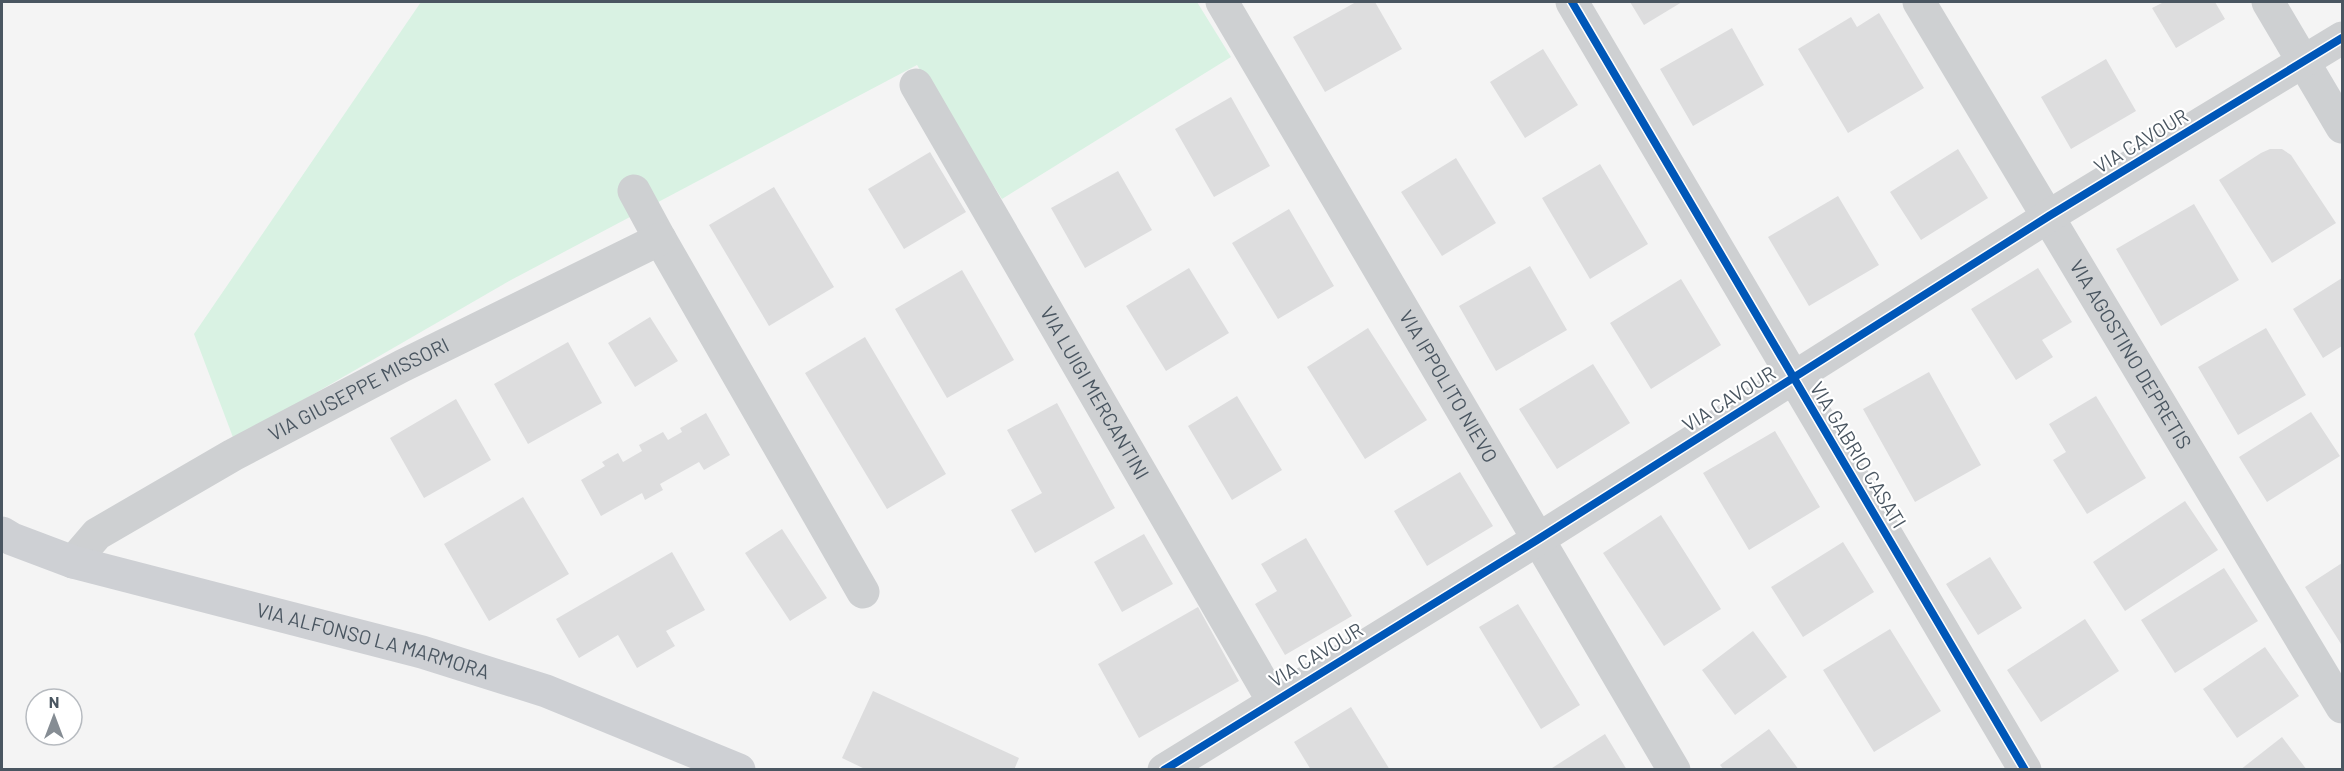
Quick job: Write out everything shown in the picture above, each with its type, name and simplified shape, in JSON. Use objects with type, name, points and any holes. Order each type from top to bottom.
[{"type":"street","name":"VIA IPPOLITO NIEVO","points":[[1222,2],[1674,770]]},
{"type":"street","name":"VIA GABRIO CASATI","points":[[1572,2],[2025,770]]},
{"type":"street","name":"VIA AGOSTINO DEPRETIS","points":[[1919,2],[2343,707]]},
{"type":"street","points":[[2268,2],[2343,127]]},
{"type":"street","name":"VIA CAVOUR","points":[[1164,770],[1537,540],[2049,216],[2343,38]]},
{"type":"street","name":"VIA LUIGI MERCANTINI","points":[[916,85],[1273,701]]},
{"type":"street","points":[[634,191],[863,592]]},
{"type":"street","name":"VIA GIUSEPPE MISSORI","points":[[73,562],[97,534],[233,455],[402,366],[660,239]]},
{"type":"street","name":"VIA ALFONSO LA MARMORA","points":[[2,533],[73,562],[422,652],[546,691],[739,770]]},
{"type":"green space","points":[[421,2],[1197,2],[1231,57],[1002,199],[917,65],[511,280],[234,440],[194,334]]},
{"type":"building","points":[[1356,2],[1375,2],[1402,49],[1325,92],[1293,37]]},
{"type":"building","points":[[1630,2],[1682,2],[1644,25]]},
{"type":"building","points":[[2164,2],[2215,2],[2225,19],[2176,48],[2152,8]]},
{"type":"building","points":[[1879,13],[1924,88],[1848,133],[1798,49],[1851,17],[1857,27]]},
{"type":"building","points":[[1732,28],[1764,85],[1693,126],[1660,69]]},
{"type":"building","points":[[1543,49],[1578,105],[1525,138],[1490,82]]},
{"type":"building","points":[[2106,59],[2136,111],[2071,149],[2041,97]]},
{"type":"building","points":[[1231,97],[1270,166],[1214,197],[1175,129]]},
{"type":"building","points":[[1958,149],[1988,198],[1921,240],[1890,192]]},
{"type":"building","points":[[2270,149],[2282,149],[2291,155],[2336,223],[2272,263],[2219,180]]},
{"type":"building","points":[[930,152],[966,212],[904,249],[868,189]]},
{"type":"building","points":[[1456,158],[1496,223],[1442,256],[1401,192]]},
{"type":"building","points":[[1600,164],[1648,244],[1590,279],[1542,198]]},
{"type":"building","points":[[1118,171],[1152,230],[1085,268],[1051,208]]},
{"type":"building","points":[[774,187],[834,287],[769,326],[709,225]]},
{"type":"building","points":[[1838,196],[1879,265],[1809,306],[1768,237]]},
{"type":"building","points":[[2194,204],[2239,280],[2161,326],[2116,249]]},
{"type":"building","points":[[1289,209],[1334,286],[1278,319],[1232,243]]},
{"type":"building","points":[[1530,266],[1567,330],[1496,371],[1459,306]]},
{"type":"building","points":[[1189,268],[1229,333],[1166,371],[1126,306]]},
{"type":"building","points":[[2038,268],[2072,322],[2042,340],[2053,357],[2016,380],[1971,309]]},
{"type":"building","points":[[962,270],[1014,360],[947,398],[895,309]]},
{"type":"building","points":[[2342,278],[2342,346],[2323,358],[2293,309]]},
{"type":"building","points":[[1681,279],[1721,345],[1651,389],[1610,323]]},
{"type":"building","points":[[650,317],[678,361],[635,387],[608,343]]},
{"type":"building","points":[[1368,328],[1427,420],[1365,459],[1307,367]]},
{"type":"building","points":[[2266,328],[2306,395],[2238,435],[2198,367]]},
{"type":"building","points":[[865,337],[946,474],[887,509],[805,373]]},
{"type":"building","points":[[568,342],[602,403],[528,444],[494,384]]},
{"type":"building","points":[[1593,364],[1630,423],[1557,469],[1519,409]]},
{"type":"building","points":[[1929,372],[1981,465],[1915,502],[1863,409]]},
{"type":"building","points":[[1237,396],[1282,470],[1232,500],[1188,426]]},
{"type":"building","points":[[2096,396],[2146,478],[2087,514],[2053,460],[2066,452],[2049,424]]},
{"type":"building","points":[[456,399],[491,460],[424,498],[390,438]]},
{"type":"building","points":[[1057,403],[1115,508],[1035,553],[1011,510],[1042,493],[1007,430]]},
{"type":"building","points":[[2311,412],[2340,456],[2267,502],[2239,457]]},
{"type":"building","points":[[706,413],[730,455],[704,470],[699,462],[660,484],[663,490],[645,500],[642,493],[601,516],[581,480],[605,466],[602,462],[618,453],[623,462],[642,451],[639,445],[663,432],[668,440],[682,432],[680,428]]},
{"type":"building","points":[[1775,431],[1820,507],[1749,550],[1703,473]]},
{"type":"building","points":[[1460,472],[1493,526],[1427,566],[1394,511]]},
{"type":"building","points":[[523,497],[569,574],[489,621],[444,544]]},
{"type":"building","points":[[2185,501],[2218,550],[2125,611],[2093,562]]},
{"type":"building","points":[[1661,515],[1721,609],[1664,646],[1603,553]]},
{"type":"building","points":[[782,529],[827,598],[790,621],[745,553]]},
{"type":"building","points":[[1144,534],[1173,584],[1122,612],[1094,562]]},
{"type":"building","points":[[1306,538],[1352,616],[1285,655],[1255,604],[1277,591],[1261,564]]},
{"type":"building","points":[[1843,542],[1874,592],[1803,637],[1771,587]]},
{"type":"building","points":[[672,552],[705,610],[666,631],[675,646],[637,668],[618,635],[579,658],[556,619]]},
{"type":"building","points":[[1990,557],[2022,608],[1978,635],[1946,584]]},
{"type":"building","points":[[2342,563],[2342,643],[2341,644],[2305,587]]},
{"type":"building","points":[[2224,568],[2258,621],[2175,673],[2141,620]]},
{"type":"building","points":[[1518,604],[1580,705],[1541,729],[1479,627]]},
{"type":"building","points":[[1198,607],[1239,681],[1139,738],[1098,664]]},
{"type":"building","points":[[2085,619],[2119,671],[2041,722],[2007,670]]},
{"type":"building","points":[[1890,629],[1941,711],[1874,752],[1823,670]]},
{"type":"building","points":[[1753,631],[1787,677],[1735,715],[1702,670]]},
{"type":"building","points":[[2265,647],[2299,696],[2237,738],[2203,689]]},
{"type":"building","points":[[873,691],[1019,758],[1014,770],[867,770],[842,758]]},
{"type":"building","points":[[1351,707],[1390,770],[1311,770],[1294,742]]},
{"type":"building","points":[[1769,729],[1799,770],[1724,770],[1720,765]]},
{"type":"building","points":[[1605,734],[1627,770],[1549,770]]},
{"type":"building","points":[[2282,737],[2307,770],[2240,770]]},
{"type":"cycle path","points":[[1572,2],[2025,770]]},
{"type":"cycle path","points":[[1164,770],[1537,540],[2049,216],[2342,38]]}]
